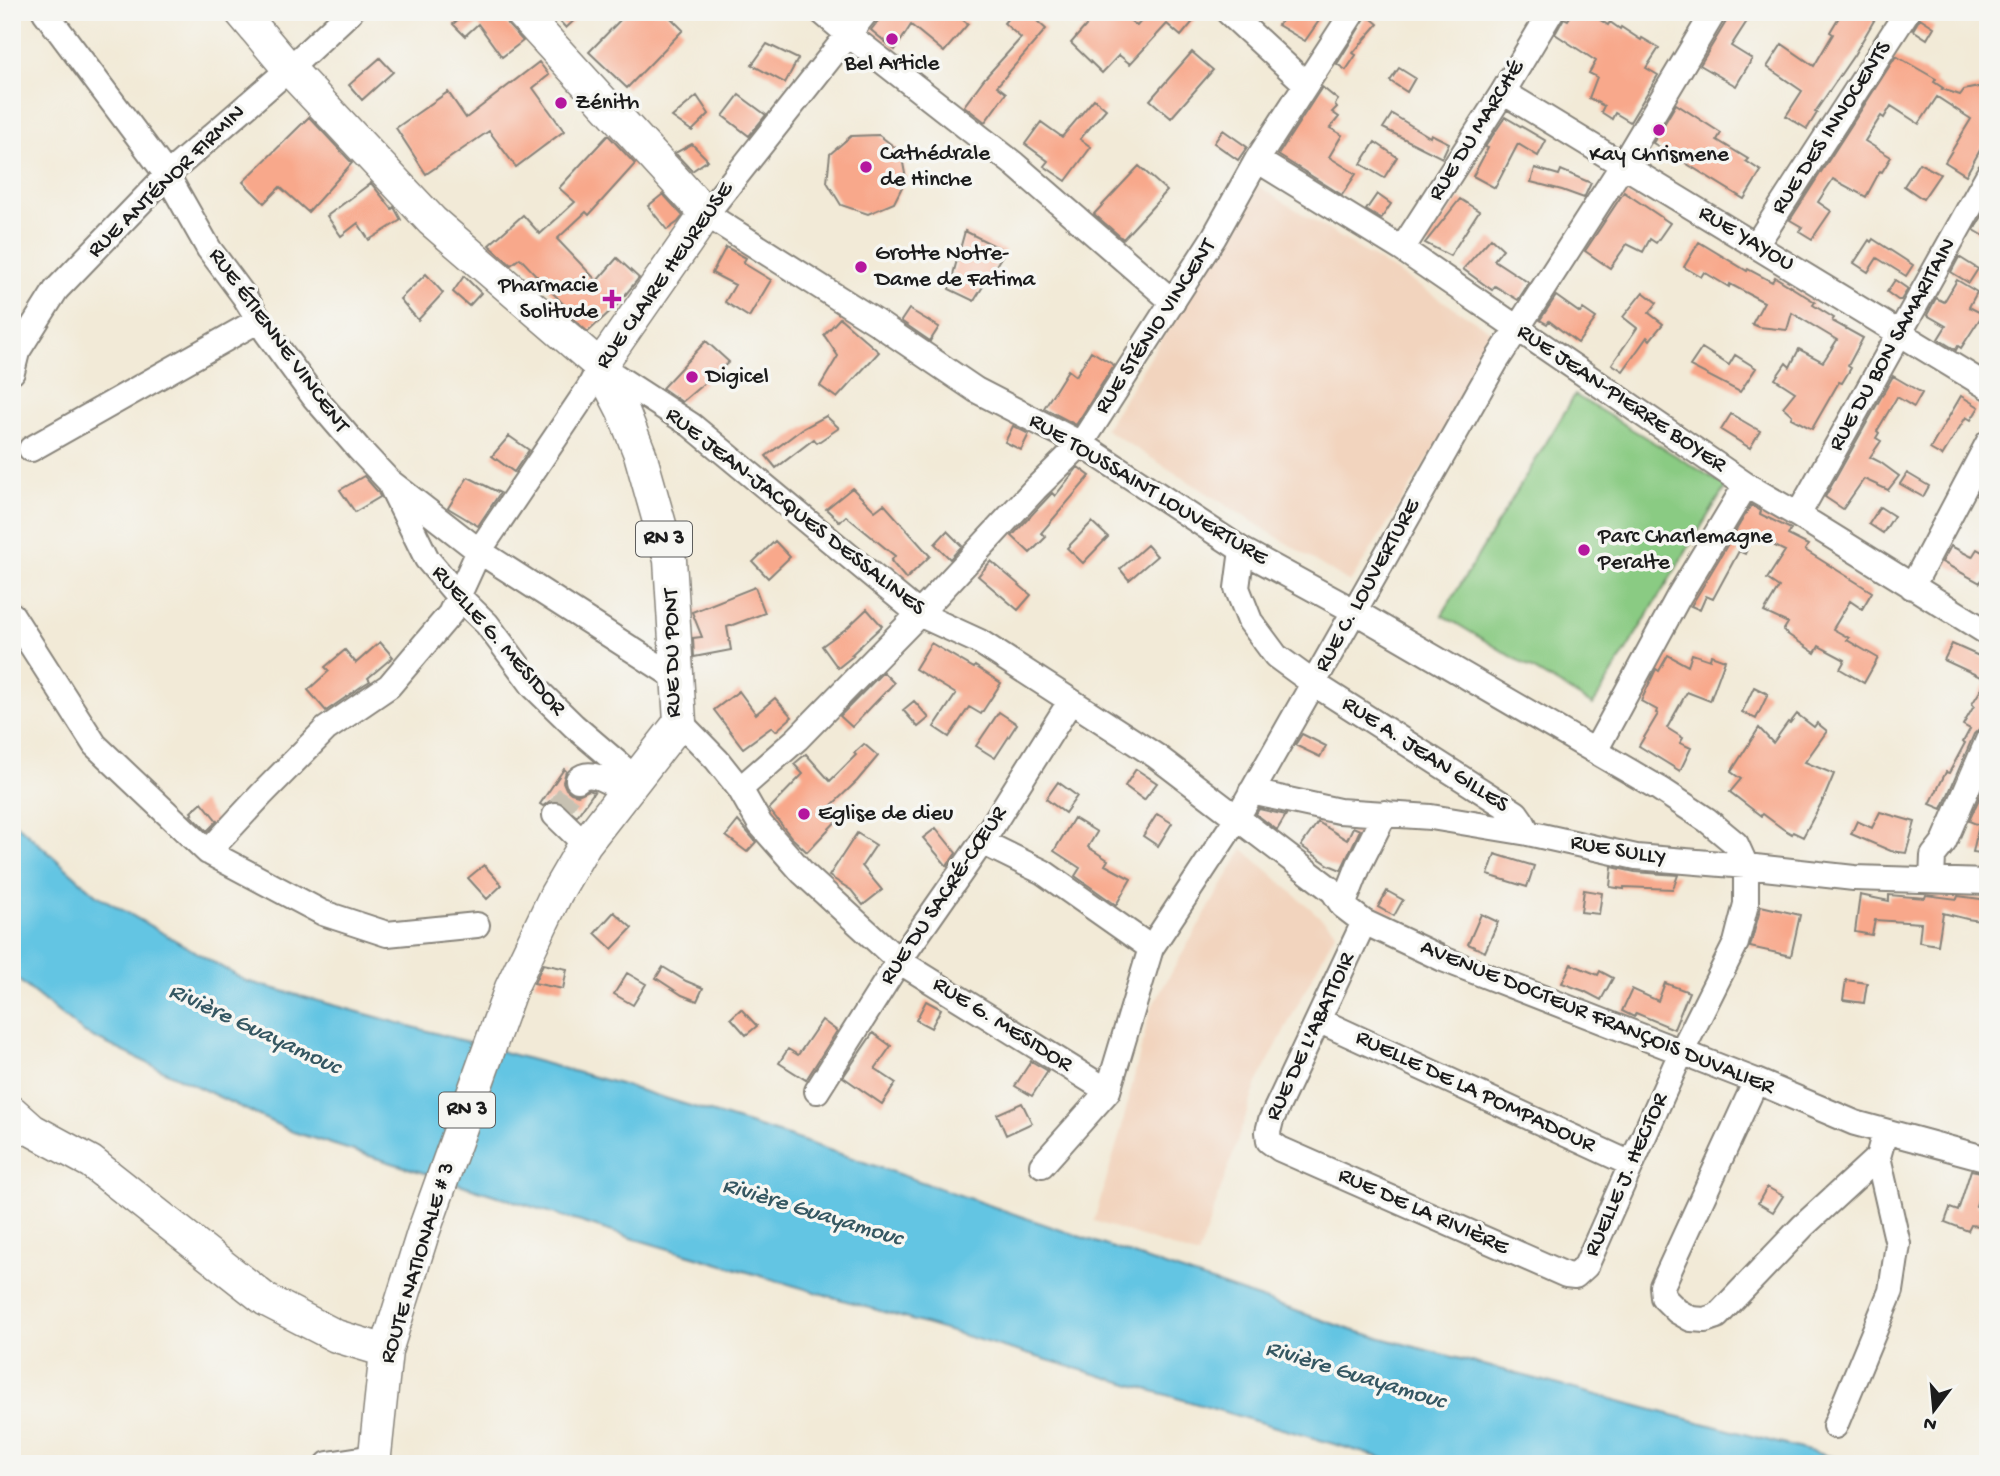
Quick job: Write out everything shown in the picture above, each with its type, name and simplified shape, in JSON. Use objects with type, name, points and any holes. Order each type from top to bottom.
[{"type":"main road","name":"RUE JEAN-JACQUES DESSALINES","points":[[241,12],[289,69],[432,221],[600,366]]},
{"type":"main road","name":"RUE TOUSSAINT LOUVERTURE","points":[[521,12],[706,214]]},
{"type":"main road","name":"RUE CLAIRE HEUREUSE","points":[[600,366],[706,214]]},
{"type":"main road","name":"RUE DU PONT","points":[[511,988],[556,894],[585,844],[680,722],[670,560],[640,454],[623,411],[600,366]]},
{"type":"main road","name":"ROUTE NATIONALE # 3","points":[[374,1461],[386,1351],[423,1233],[511,988]]},
{"type":"main road","points":[[12,1112],[32,1130],[91,1162],[266,1300],[336,1336],[386,1351]]},
{"type":"street","name":"RUE ÉTIENNE VINCENT","points":[[45,12],[167,175],[209,249],[314,397],[358,449],[389,481],[479,551],[678,679]]},
{"type":"street","name":"RUE ANTÉNOR FIRMIN","points":[[12,372],[17,352],[56,290],[167,175],[350,12]]},
{"type":"street","points":[[822,12],[1014,164],[1173,303]]},
{"type":"street","name":"RUE CLAIRE HEUREUSE","points":[[706,214],[866,12]]},
{"type":"street","points":[[1228,12],[1306,84]]},
{"type":"street","name":"RUE STÉNIO VINCENT","points":[[740,789],[797,738],[1081,444],[1173,303],[1257,160],[1353,12]]},
{"type":"street","name":"RUE DU MARCHÉ","points":[[1402,248],[1503,92],[1551,12]]},
{"type":"street","name":"RUE C. LOUVERTURE","points":[[1042,1165],[1108,1091],[1151,948],[1237,818],[1516,328],[1622,166],[1714,12]]},
{"type":"street","name":"RUE DES INNOCENTS","points":[[1756,245],[1907,12]]},
{"type":"street","name":"RUE YAYOU","points":[[1503,92],[1988,387]]},
{"type":"street","name":"RUE JEAN-PIERRE BOYER","points":[[1257,160],[1402,248],[1746,485],[1988,633]]},
{"type":"street","name":"RUE DU BON SAMARITAIN","points":[[1798,515],[1988,176]]},
{"type":"street","name":"RUE TOUSSAINT LOUVERTURE","points":[[706,214],[876,322],[976,390],[1081,444],[1242,550],[1354,611],[1660,789],[1707,820],[1736,845],[1746,866]]},
{"type":"street","points":[[32,449],[259,320]]},
{"type":"street","name":"RUE CLAIRE HEUREUSE","points":[[208,852],[326,729],[389,686],[450,614],[479,551],[589,388],[600,366]]},
{"type":"street","name":"RUE JEAN-JACQUES DESSALINES","points":[[600,366],[691,425],[919,614],[980,642],[1156,756],[1237,818]]},
{"type":"street","points":[[1912,587],[1988,443]]},
{"type":"street","name":"RUELLE G. MESIDOR","points":[[389,481],[427,559],[459,597],[487,624],[534,687],[631,785]]},
{"type":"street","points":[[1595,751],[1679,596],[1746,485]]},
{"type":"street","name":"RUE A. JEAN GILLES","points":[[1242,550],[1237,588],[1251,621],[1276,656],[1313,684],[1516,813],[1528,833]]},
{"type":"street","points":[[12,615],[95,745],[208,852],[323,913],[387,934],[477,925]]},
{"type":"street","name":"RUE DU SACRÉ-CŒUR","points":[[817,1091],[899,961],[982,842],[1070,702]]},
{"type":"street","name":"RUE G. MESIDOR","points":[[680,722],[717,760],[740,789],[760,824],[803,873],[899,961],[1108,1091]]},
{"type":"street","points":[[1932,880],[1933,856],[1944,842],[1988,740]]},
{"type":"street","points":[[578,780],[591,774],[631,785]]},
{"type":"street","name":"RUE SULLY","points":[[1251,792],[1339,811],[1431,817],[1528,833],[1636,858],[1854,878],[1988,882]]},
{"type":"street","points":[[1343,906],[1359,865],[1385,813]]},
{"type":"street","points":[[555,815],[585,844]]},
{"type":"street","name":"AVENUE DOCTEUR FRANÇOIS DUVALIER","points":[[1237,818],[1333,891],[1343,906],[1364,922],[1443,959],[1756,1081],[1855,1124],[1988,1159]]},
{"type":"street","points":[[982,842],[1043,872],[1151,948]]},
{"type":"street","name":"RUELLE J. HECTOR","points":[[1566,1275],[1575,1276],[1586,1266],[1681,1053],[1736,943],[1746,904],[1746,866]]},
{"type":"street","name":"RUE DE L'ABATTOIR","points":[[1280,1149],[1269,1141],[1271,1119],[1364,922]]},
{"type":"street","name":"RUELLE DE LA POMPADOUR","points":[[1318,1020],[1631,1164]]},
{"type":"street","points":[[1756,1081],[1662,1286],[1663,1297],[1677,1311],[1691,1319],[1705,1320],[1717,1316],[1803,1226],[1878,1157]]},
{"type":"street","points":[[1835,1426],[1891,1291],[1899,1244],[1878,1157],[1885,1132]]},
{"type":"street","name":"RUE DE LA RIVIÈRE","points":[[1280,1149],[1566,1275]]},
{"type":"street","points":[[328,1464],[374,1461]]},
{"type":"shaded area","points":[[1258,186],[1504,339],[1350,583],[1105,429]]},
{"type":"shaded area","points":[[1243,849],[1336,931],[1257,1083],[1198,1256],[1094,1221],[1121,1130],[1151,1008]]},
{"type":"green space","name":"Parc Charlemagne Peralte","points":[[1575,395],[1726,486],[1593,705],[1442,615]]},
{"type":"water","name":"Rivière Guayamouc","points":[[12,820],[95,894],[246,981],[616,1083],[791,1137],[1351,1330],[1839,1459],[1849,1464],[1402,1464],[635,1239],[293,1132],[84,1033],[12,975]]},
{"type":"building","points":[[467,12],[503,12],[507,24],[523,41],[502,57],[478,24],[465,36],[453,24]]},
{"type":"building","points":[[551,12],[583,12],[566,28]]},
{"type":"building","points":[[628,12],[665,12],[683,30],[627,88],[589,52]]},
{"type":"building","points":[[881,12],[953,12],[968,24],[944,52],[911,25],[895,50],[871,30]]},
{"type":"building","points":[[1013,12],[1027,12],[1046,29],[997,86],[1006,93],[985,122],[964,106],[1021,38],[1004,23]]},
{"type":"building","points":[[1098,12],[1119,12],[1137,26],[1149,12],[1201,12],[1181,36],[1167,24],[1130,64],[1119,55],[1102,73],[1071,43]]},
{"type":"building","points":[[1291,12],[1325,12],[1305,41],[1278,25]]},
{"type":"building","points":[[1573,12],[1588,12],[1608,25],[1610,22],[1659,48],[1646,68],[1658,75],[1630,122],[1615,113],[1612,119],[1601,112],[1604,106],[1589,98],[1597,77],[1589,73],[1596,61],[1555,34],[1564,18],[1568,20]]},
{"type":"building","points":[[1729,12],[1753,12],[1731,46],[1752,59],[1736,86],[1700,65]]},
{"type":"building","points":[[1842,12],[1879,12],[1807,129],[1786,116],[1802,91],[1767,67],[1782,44],[1814,66],[1833,34],[1830,32]]},
{"type":"building","points":[[1367,15],[1378,24],[1353,53],[1356,55],[1346,70],[1337,64]]},
{"type":"building","points":[[1920,18],[1934,27],[1927,39],[1913,30]]},
{"type":"building","points":[[767,44],[798,59],[785,83],[752,65]]},
{"type":"building","points":[[1192,52],[1213,70],[1171,118],[1150,100]]},
{"type":"building","points":[[1896,56],[1936,79],[1934,82],[1942,89],[1960,95],[1964,90],[1988,85],[1988,136],[1966,175],[1945,162],[1971,119],[1937,97],[1919,124],[1891,106],[1865,141],[1891,157],[1866,197],[1833,179],[1818,202],[1831,211],[1812,239],[1799,231],[1802,227],[1790,220]]},
{"type":"building","points":[[380,58],[393,72],[362,100],[349,85]]},
{"type":"building","points":[[539,62],[549,75],[533,88],[564,131],[516,167],[489,131],[426,174],[396,128],[448,92],[466,118]]},
{"type":"building","points":[[1399,68],[1415,78],[1407,92],[1390,81]]},
{"type":"building","points":[[1322,87],[1338,100],[1335,104],[1337,107],[1332,112],[1339,117],[1330,128],[1342,135],[1329,157],[1356,174],[1342,195],[1278,155]]},
{"type":"building","points":[[739,95],[766,115],[749,136],[723,116]]},
{"type":"building","points":[[697,96],[709,114],[692,131],[672,117]]},
{"type":"building","points":[[1094,99],[1106,109],[1080,139],[1091,147],[1066,181],[1044,166],[1048,161],[1025,144],[1041,122],[1062,137]]},
{"type":"building","points":[[1676,104],[1721,133],[1717,140],[1748,159],[1746,161],[1761,171],[1744,199],[1653,143]]},
{"type":"building","points":[[1392,114],[1430,137],[1431,134],[1449,143],[1442,158],[1383,128]]},
{"type":"building","points":[[309,117],[352,163],[308,212],[280,187],[264,203],[243,182]]},
{"type":"building","points":[[1505,117],[1546,141],[1538,156],[1518,144],[1495,188],[1473,176],[1488,148],[1485,147]]},
{"type":"building","points":[[1223,130],[1247,147],[1238,160],[1214,143]]},
{"type":"building","points":[[608,135],[635,164],[589,215],[586,212],[557,239],[597,281],[617,258],[639,278],[617,305],[588,332],[564,311],[567,308],[520,258],[511,265],[489,245],[523,215],[540,234],[575,202],[559,188]]},
{"type":"building","name":"Cathédrale de Hinche","points":[[879,135],[901,152],[906,179],[894,203],[868,214],[841,205],[827,182],[830,154],[851,136]]},
{"type":"building","points":[[1375,142],[1397,157],[1384,178],[1361,164]]},
{"type":"building","points":[[692,144],[708,160],[692,171],[675,153]]},
{"type":"building","points":[[1919,163],[1940,174],[1923,199],[1904,186]]},
{"type":"building","points":[[1139,166],[1167,191],[1123,239],[1094,214]]},
{"type":"building","points":[[1535,168],[1559,175],[1561,170],[1591,183],[1584,198],[1531,182]]},
{"type":"building","points":[[371,183],[392,209],[394,207],[401,220],[369,240],[358,223],[341,236],[327,216]]},
{"type":"building","points":[[1624,192],[1670,223],[1656,243],[1650,239],[1643,252],[1627,244],[1610,268],[1585,251]]},
{"type":"building","points":[[663,194],[683,216],[667,230],[648,206]]},
{"type":"building","points":[[1377,194],[1391,204],[1381,219],[1366,210]]},
{"type":"building","points":[[1460,199],[1479,211],[1450,256],[1425,243]]},
{"type":"building","points":[[1984,213],[1988,216],[1988,238],[1974,230]]},
{"type":"building","points":[[965,231],[1005,251],[974,301],[949,289]]},
{"type":"building","points":[[1491,238],[1503,249],[1494,260],[1529,283],[1518,300],[1495,286],[1492,290],[1463,269]]},
{"type":"building","points":[[1873,239],[1913,265],[1906,276],[1877,258],[1868,272],[1854,263],[1869,240],[1871,242]]},
{"type":"building","points":[[1699,242],[1747,271],[1748,269],[1772,282],[1775,277],[1815,302],[1813,305],[1834,318],[1832,321],[1863,338],[1848,366],[1851,368],[1842,383],[1839,382],[1812,429],[1791,418],[1792,415],[1783,407],[1795,392],[1775,379],[1786,363],[1790,367],[1799,349],[1823,362],[1837,340],[1792,313],[1787,330],[1752,324],[1764,302],[1730,284],[1729,287],[1704,272],[1701,277],[1684,267]]},
{"type":"building","points":[[726,247],[746,258],[743,263],[771,280],[749,317],[725,302],[735,285],[712,273]]},
{"type":"building","points":[[1959,257],[1978,269],[1969,283],[1951,272]]},
{"type":"building","points":[[426,274],[443,293],[418,320],[400,299]]},
{"type":"building","points":[[464,276],[481,293],[469,306],[453,292]]},
{"type":"building","points":[[1895,280],[1908,289],[1901,300],[1887,292]]},
{"type":"building","points":[[1957,280],[1977,292],[1969,307],[1983,314],[1961,348],[1958,346],[1956,350],[1938,339],[1946,326],[1927,315],[1936,298],[1944,302]]},
{"type":"building","points":[[1643,292],[1657,303],[1649,313],[1663,324],[1650,340],[1647,337],[1623,371],[1612,364],[1637,328],[1623,317]]},
{"type":"building","points":[[1556,296],[1580,313],[1583,309],[1596,318],[1578,343],[1549,321],[1547,324],[1540,320]]},
{"type":"building","points":[[909,309],[939,327],[930,341],[901,321]]},
{"type":"building","points":[[840,318],[879,352],[837,398],[820,386],[838,356],[824,335]]},
{"type":"building","name":"Digicel","points":[[706,341],[729,362],[682,402],[662,388]]},
{"type":"building","points":[[1702,348],[1729,365],[1735,355],[1756,368],[1740,392],[1690,366]]},
{"type":"building","points":[[1091,351],[1114,365],[1076,425],[1044,408],[1068,370],[1076,376]]},
{"type":"building","points":[[1893,376],[1922,393],[1914,407],[1897,397],[1877,431],[1879,433],[1876,438],[1881,441],[1870,457],[1899,476],[1888,490],[1864,479],[1843,509],[1825,497]]},
{"type":"building","points":[[1961,396],[1979,407],[1971,420],[1966,417],[1942,456],[1930,449]]},
{"type":"building","points":[[1731,414],[1760,431],[1750,448],[1721,430]]},
{"type":"building","points":[[826,416],[839,428],[817,443],[814,439],[776,468],[766,456],[802,429]]},
{"type":"building","points":[[1013,426],[1029,434],[1021,450],[1005,442]]},
{"type":"building","points":[[509,436],[529,450],[514,472],[492,456]]},
{"type":"building","points":[[1078,467],[1090,476],[1041,533],[1046,537],[1030,553],[1012,536],[1052,493],[1055,496]]},
{"type":"building","points":[[1907,473],[1929,486],[1923,497],[1900,484]]},
{"type":"building","points":[[364,476],[380,497],[355,512],[340,490]]},
{"type":"building","points":[[468,477],[500,493],[478,526],[448,508]]},
{"type":"building","points":[[852,488],[875,511],[884,504],[930,556],[906,579],[891,561],[895,556],[846,516],[840,522],[826,509]]},
{"type":"building","points":[[1751,505],[1761,511],[1760,514],[1791,529],[1788,535],[1808,545],[1805,550],[1872,592],[1862,609],[1850,601],[1833,629],[1878,658],[1864,683],[1840,669],[1845,660],[1819,646],[1815,653],[1783,631],[1788,623],[1764,612],[1779,587],[1767,579],[1785,551],[1753,535],[1745,554],[1739,551],[1713,599],[1706,596],[1700,610],[1691,606]]},
{"type":"building","points":[[1880,507],[1894,516],[1883,533],[1869,524]]},
{"type":"building","points":[[1092,522],[1108,537],[1083,563],[1067,548]]},
{"type":"building","points":[[947,531],[962,546],[950,559],[935,544]]},
{"type":"building","points":[[775,541],[790,557],[768,578],[753,562]]},
{"type":"building","points":[[1147,545],[1157,556],[1129,580],[1120,569]]},
{"type":"building","points":[[1951,546],[1972,557],[1977,549],[1988,555],[1988,568],[1980,583],[1942,562]]},
{"type":"building","points":[[991,561],[1031,595],[1018,610],[978,576]]},
{"type":"building","points":[[755,587],[765,613],[727,627],[731,650],[694,657],[693,638],[702,637],[692,612]]},
{"type":"building","points":[[867,609],[882,626],[838,668],[822,646]]},
{"type":"building","points":[[380,642],[393,657],[368,678],[370,681],[326,711],[308,690],[329,671],[325,667],[345,650],[356,663]]},
{"type":"building","points":[[931,643],[1001,683],[981,714],[969,707],[949,737],[934,727],[956,694],[915,669]]},
{"type":"building","points":[[1952,644],[1988,660],[1988,725],[1974,734],[1942,809],[1930,804],[1965,743],[1963,742],[1970,729],[1963,725],[1987,680],[1944,660]]},
{"type":"building","points":[[1692,654],[1710,660],[1711,655],[1725,660],[1710,701],[1687,692],[1667,728],[1683,738],[1680,743],[1691,748],[1680,771],[1639,746],[1658,714],[1657,710],[1641,701],[1656,669],[1659,671],[1668,655],[1688,666]]},
{"type":"building","points":[[883,672],[894,683],[852,727],[840,716]]},
{"type":"building","points":[[1754,687],[1768,694],[1756,719],[1742,712]]},
{"type":"building","points":[[739,691],[756,714],[775,698],[792,717],[776,731],[772,727],[743,748],[714,710]]},
{"type":"building","points":[[914,701],[929,718],[918,727],[903,710]]},
{"type":"building","points":[[999,712],[1017,724],[995,758],[976,746]]},
{"type":"building","points":[[1797,714],[1814,727],[1817,723],[1827,731],[1805,762],[1834,774],[1803,837],[1783,829],[1763,814],[1761,816],[1730,792],[1741,779],[1731,772],[1759,728],[1773,743]]},
{"type":"building","points":[[1302,734],[1326,746],[1320,757],[1295,745]]},
{"type":"building","points":[[864,744],[878,756],[832,805],[842,815],[807,852],[769,809],[803,774],[794,764],[806,754],[830,781]]},
{"type":"building","points":[[564,769],[566,771],[563,782],[571,793],[578,795],[589,790],[594,792],[577,816],[559,801],[550,801],[543,806],[540,804]]},
{"type":"building","points":[[1136,769],[1157,783],[1144,800],[1125,786]]},
{"type":"building","points":[[1058,782],[1077,796],[1065,813],[1046,799]]},
{"type":"building","points":[[1986,783],[1988,854],[1973,852],[1979,825],[1969,821]]},
{"type":"building","points":[[202,802],[217,821],[207,831],[191,815]]},
{"type":"building","points":[[1259,809],[1286,815],[1277,830],[1256,814]]},
{"type":"building","points":[[1880,812],[1915,822],[1906,853],[1891,851],[1851,834],[1857,821],[1872,828]]},
{"type":"building","points":[[1157,814],[1172,823],[1158,846],[1143,836]]},
{"type":"building","points":[[1074,818],[1097,832],[1088,847],[1108,860],[1105,865],[1131,879],[1116,905],[1075,876],[1080,868],[1054,851]]},
{"type":"building","points":[[738,821],[756,842],[747,852],[726,836]]},
{"type":"building","points":[[1318,822],[1347,840],[1353,827],[1360,830],[1341,870],[1301,846]]},
{"type":"building","points":[[936,828],[956,853],[947,866],[923,838]]},
{"type":"building","points":[[857,833],[876,845],[862,866],[882,890],[863,905],[851,890],[829,876]]},
{"type":"building","points":[[1495,854],[1534,866],[1527,887],[1488,875]]},
{"type":"building","points":[[484,865],[502,885],[487,899],[468,878]]},
{"type":"building","points":[[1612,867],[1635,872],[1678,875],[1673,889],[1624,889],[1610,887]]},
{"type":"building","points":[[1584,890],[1602,893],[1599,914],[1581,912]]},
{"type":"building","points":[[1387,891],[1403,900],[1394,916],[1378,907]]},
{"type":"building","points":[[1860,895],[1889,901],[1889,895],[1925,898],[1926,895],[1957,899],[1958,896],[1988,900],[1988,922],[1943,913],[1938,945],[1919,942],[1921,923],[1875,920],[1872,935],[1855,932]]},
{"type":"building","points":[[1761,906],[1800,915],[1791,956],[1750,947]]},
{"type":"building","points":[[614,912],[632,928],[612,949],[595,933]]},
{"type":"building","points":[[1481,914],[1498,922],[1485,952],[1468,944]]},
{"type":"building","points":[[543,964],[567,969],[563,989],[534,983]]},
{"type":"building","points":[[1571,964],[1598,975],[1600,971],[1613,978],[1601,1000],[1562,983]]},
{"type":"building","points":[[663,967],[703,988],[697,1001],[682,995],[656,978]]},
{"type":"building","points":[[627,973],[646,984],[633,1005],[614,994]]},
{"type":"building","points":[[1846,980],[1867,983],[1864,1003],[1843,1000]]},
{"type":"building","points":[[1665,983],[1689,992],[1674,1029],[1636,1013],[1634,1017],[1622,1011],[1632,989],[1658,1001]]},
{"type":"building","points":[[926,1001],[941,1009],[931,1028],[916,1020]]},
{"type":"building","points":[[741,1009],[757,1026],[746,1035],[731,1018]]},
{"type":"building","points":[[822,1020],[837,1031],[806,1080],[779,1063],[788,1049],[798,1055]]},
{"type":"building","points":[[873,1033],[891,1046],[875,1069],[896,1083],[882,1104],[843,1077]]},
{"type":"building","points":[[1031,1061],[1048,1071],[1032,1096],[1015,1086]]},
{"type":"building","points":[[1022,1103],[1032,1123],[1006,1135],[997,1114]]},
{"type":"building","points":[[1971,1170],[1986,1173],[1976,1206],[1988,1208],[1988,1227],[1971,1225],[1968,1231],[1945,1222],[1950,1208],[1958,1211]]},
{"type":"building","points":[[1767,1187],[1783,1196],[1773,1212],[1758,1203]]},
{"type":"tunnel","points":[[555,815],[578,780]]},
{"type":"place","name":"Bel Article","points":[[892,39]]},
{"type":"place","name":"Zénith","points":[[561,103]]},
{"type":"place","name":"Kay Chrismene","points":[[1659,130]]},
{"type":"place","name":"Cathédrale de Hinche","points":[[866,167]]},
{"type":"place","name":"Grotte Notre- Dame de Fatima","points":[[861,267]]},
{"type":"place","name":"Pharmacie Solitude","points":[[612,299]]},
{"type":"place","name":"Digicel","points":[[692,377]]},
{"type":"place","name":"Parc Charlemagne Peralte","points":[[1584,550]]},
{"type":"place","name":"Eglise de dieu","points":[[804,814]]}]
